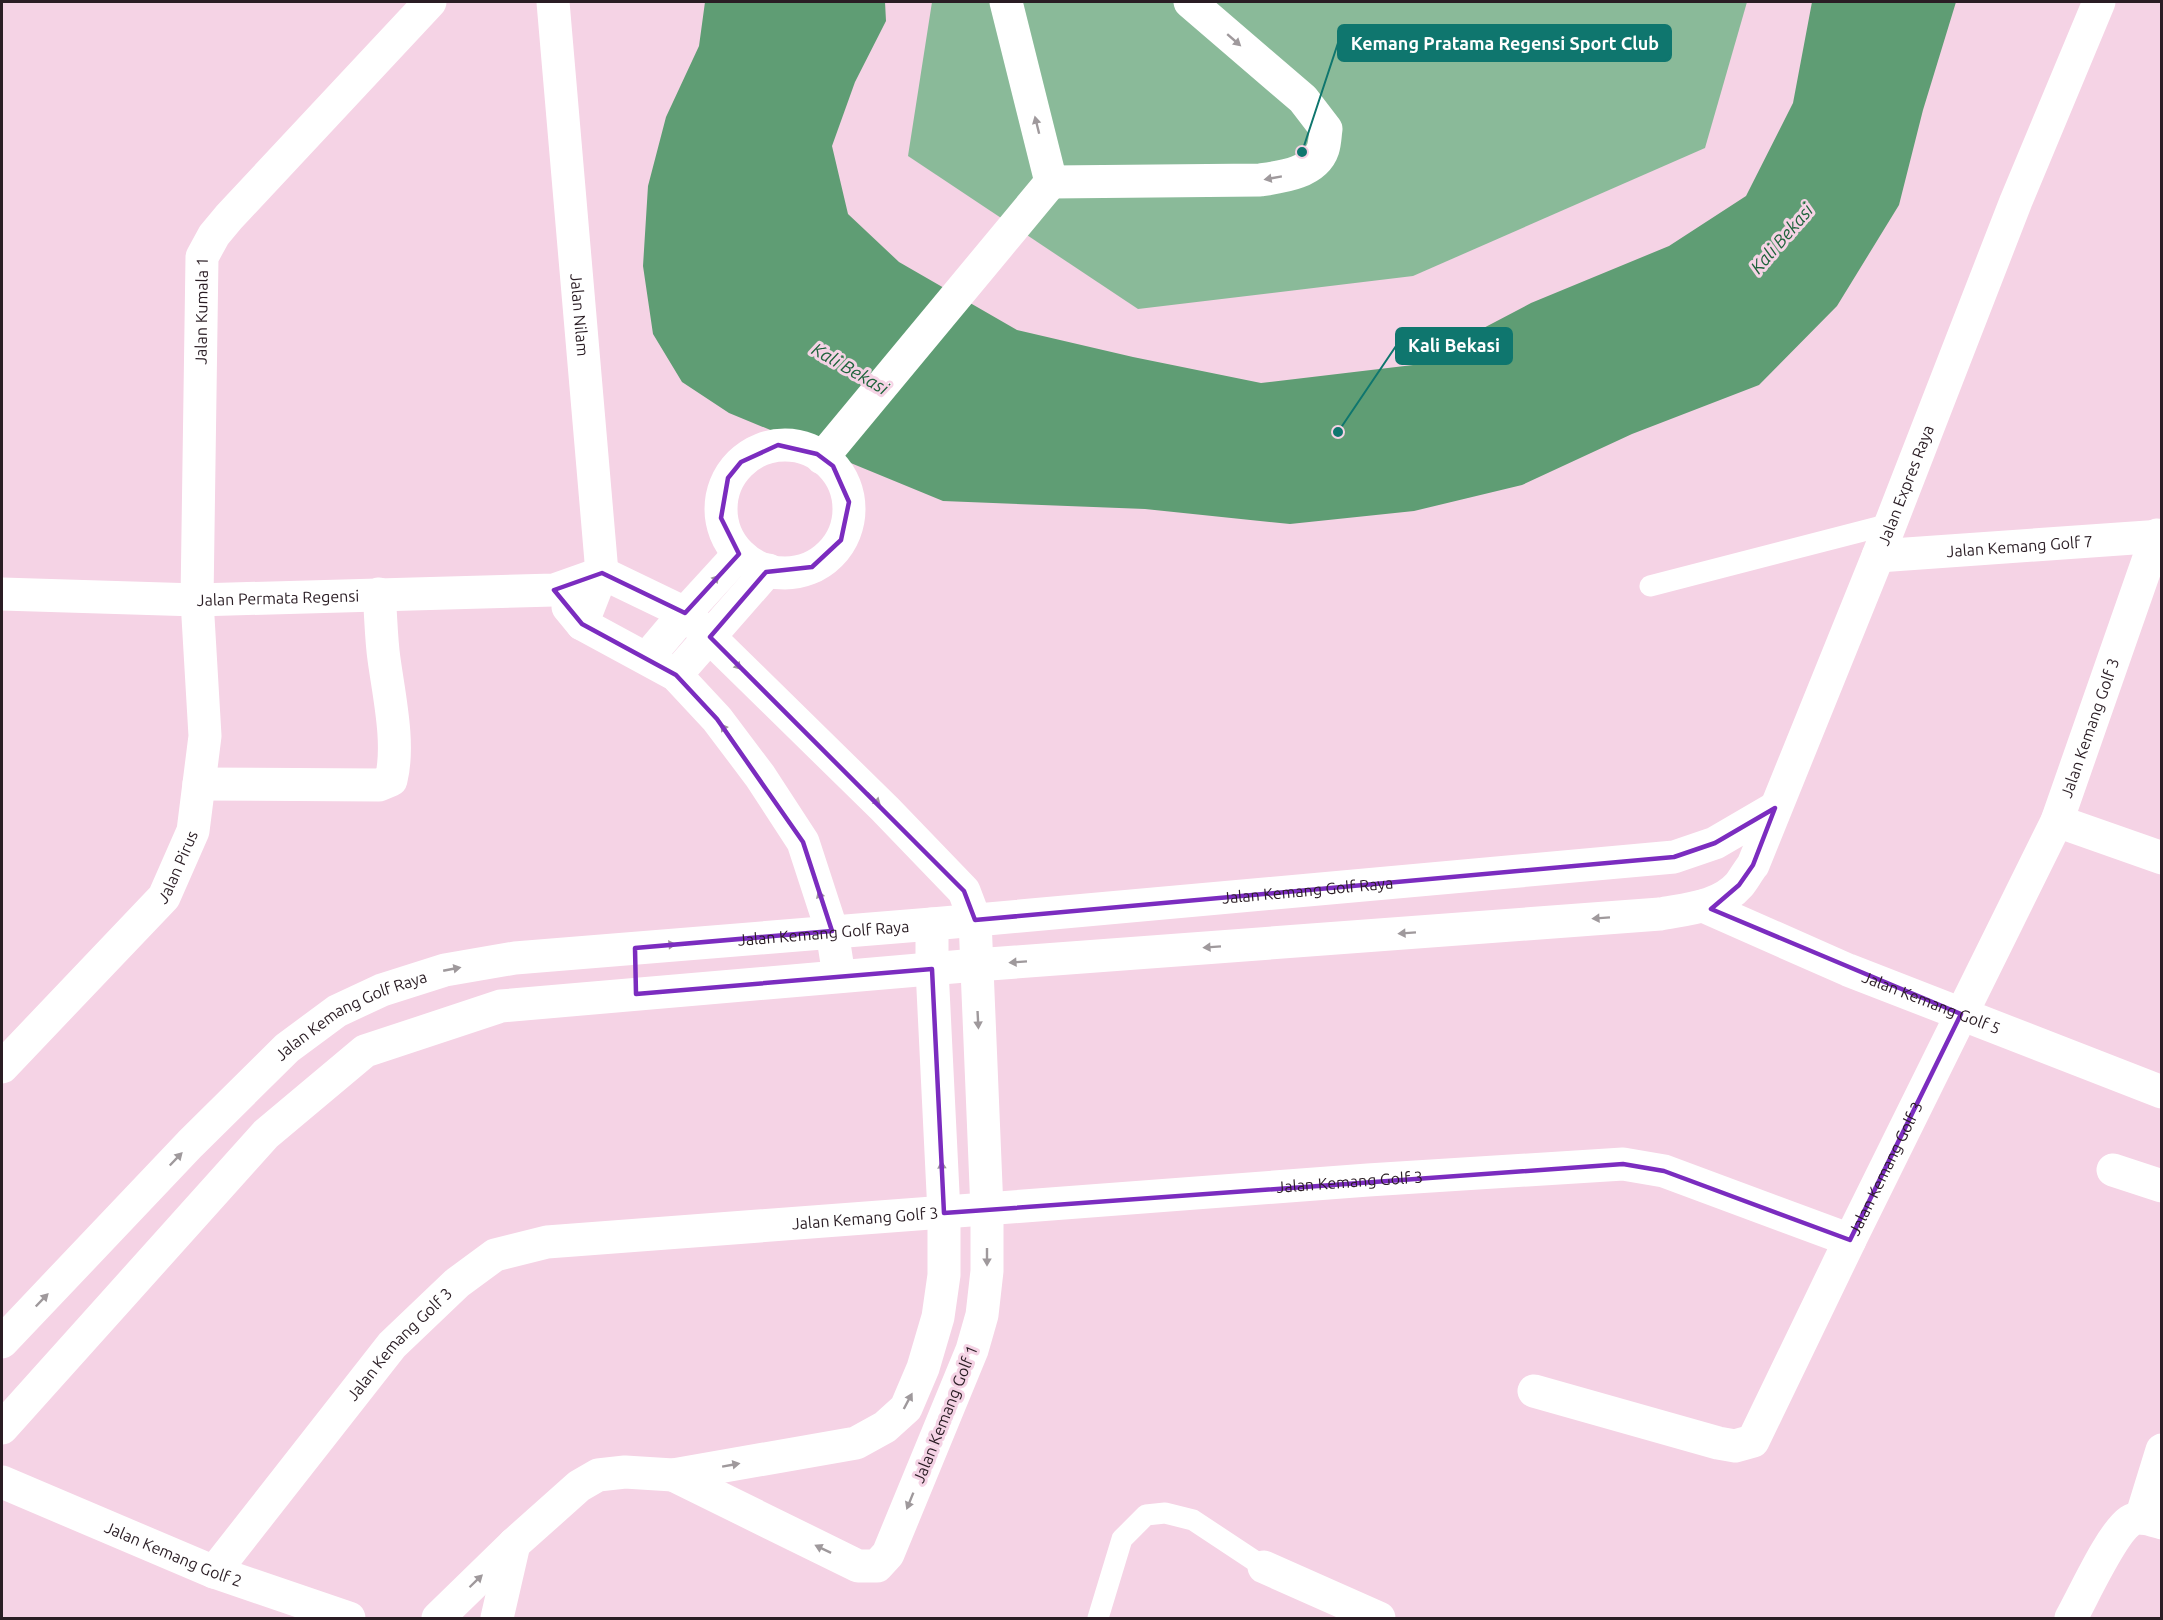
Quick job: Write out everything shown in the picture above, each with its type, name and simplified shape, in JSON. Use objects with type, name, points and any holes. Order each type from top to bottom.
[{"type":"street","name":"Jalan Kumala 1","points":[[197,600],[202,257],[214,235],[229,217],[430,2]]},
{"type":"street","name":"Jalan Nilam","points":[[553,2],[602,573],[582,624]]},
{"type":"street","points":[[1006,2],[1044,190]]},
{"type":"street","points":[[822,458],[1044,190],[1260,180],[1289,175],[1309,166],[1323,151],[1326,129],[1304,99],[1190,2]]},
{"type":"street","name":"Jalan Expres Raya","points":[[976,965],[1660,914],[1703,906],[1727,896],[1739,885],[1753,865],[1878,556],[2016,201],[2099,2]]},
{"type":"street","points":[[778,445],[798,447],[817,454],[833,466],[844,483],[849,502],[848,522],[841,540],[829,556],[812,567],[793,573],[754,566],[739,554],[727,537],[721,518],[721,498],[728,478],[741,462],[758,451],[778,445]]},
{"type":"street","name":"Jalan Kemang Golf 7","points":[[1878,556],[2159,536]]},
{"type":"street","name":"Jalan Kemang Golf 3","points":[[214,1572],[392,1346],[457,1283],[495,1255],[547,1242],[1623,1164],[1664,1171],[1850,1240],[2057,821],[2159,536]]},
{"type":"street","points":[[647,658],[739,554]]},
{"type":"street","points":[[676,675],[768,570]]},
{"type":"street","name":"Jalan Permata Regensi","points":[[2,594],[197,600],[554,591],[602,573]]},
{"type":"street","name":"Jalan Kemang Golf 1","points":[[602,573],[685,613],[964,891],[975,920],[987,1210],[987,1271],[982,1315],[972,1350],[888,1554],[877,1566],[869,1568],[858,1566],[673,1475]]},
{"type":"street","points":[[554,591],[582,624],[676,675],[717,719],[786,813],[803,842],[832,931],[839,976]]},
{"type":"street","points":[[199,784],[379,785],[391,780],[394,767],[391,695],[384,658],[380,594]]},
{"type":"street","name":"Jalan Pirus","points":[[2,1067],[164,897],[193,831],[205,736],[197,600]]},
{"type":"street","name":"Jalan Kemang Golf Raya","points":[[2,1342],[190,1144],[287,1048],[337,1011],[382,990],[445,970],[515,958],[932,924],[1674,857],[1715,843],[1775,808]]},
{"type":"street","points":[[2057,821],[2162,858]]},
{"type":"street","name":"Jalan Kemang Golf 5","points":[[1703,906],[1848,969],[2162,1092]]},
{"type":"street","name":"Jalan Kemang Golf 1","points":[[438,1618],[514,1544],[579,1486],[598,1475],[625,1472],[673,1475],[856,1443],[885,1427],[906,1408],[923,1368],[938,1317],[944,1275],[944,1213],[932,969],[932,924]]},
{"type":"street","points":[[635,948],[636,994]]},
{"type":"street","points":[[2,1428],[266,1134],[366,1051],[501,1006],[976,965]]},
{"type":"street","points":[[2113,1170],[2162,1186]]},
{"type":"street","points":[[1533,1391],[1718,1443],[1735,1446],[1753,1441],[1850,1240]]},
{"type":"street","points":[[885,1427],[930,1452]]},
{"type":"street","points":[[2071,1618],[2115,1538],[2130,1520],[2151,1521],[2162,1450]]},
{"type":"street","name":"Jalan Kemang Golf 2","points":[[2,1482],[214,1572],[349,1618]]},
{"type":"street","points":[[497,1618],[514,1544]]},
{"type":"street","points":[[1264,1567],[1380,1618]]},
{"type":"lane","points":[[1650,586],[1890,525]]},
{"type":"lane","points":[[1098,1618],[1122,1539],[1146,1515],[1165,1513],[1193,1520],[1264,1567]]},
{"type":"highlighted area","points":[[778,445],[817,454],[833,466],[849,502],[841,540],[812,567],[766,572],[710,637],[964,891],[975,920],[1674,857],[1715,843],[1775,808],[1753,865],[1739,885],[1711,909],[1961,1014],[1850,1240],[1664,1171],[1623,1164],[944,1213],[932,969],[636,994],[635,948],[832,931],[803,842],[717,719],[676,675],[582,624],[554,590],[602,573],[685,613],[739,554],[721,518],[728,478],[741,462]]},
{"type":"shaded area","points":[[932,2],[1747,2],[1705,148],[1413,276],[1138,309],[908,156]]},
{"type":"water","points":[[705,2],[885,2],[886,21],[855,82],[832,146],[848,214],[899,262],[1017,330],[1261,383],[1413,365],[1531,303],[1669,246],[1746,196],[1793,103],[1812,2],[1956,2],[1923,110],[1899,205],[1837,306],[1759,385],[1632,434],[1522,485],[1414,511],[1290,524],[1145,509],[943,501],[729,413],[682,382],[653,334],[643,266],[648,186],[666,117],[699,46]]},
{"type":"place","name":"Kemang Pratama Regensi Sport Club","points":[[1302,152]]},
{"type":"place","name":"Kali Bekasi","points":[[1338,432]]}]
